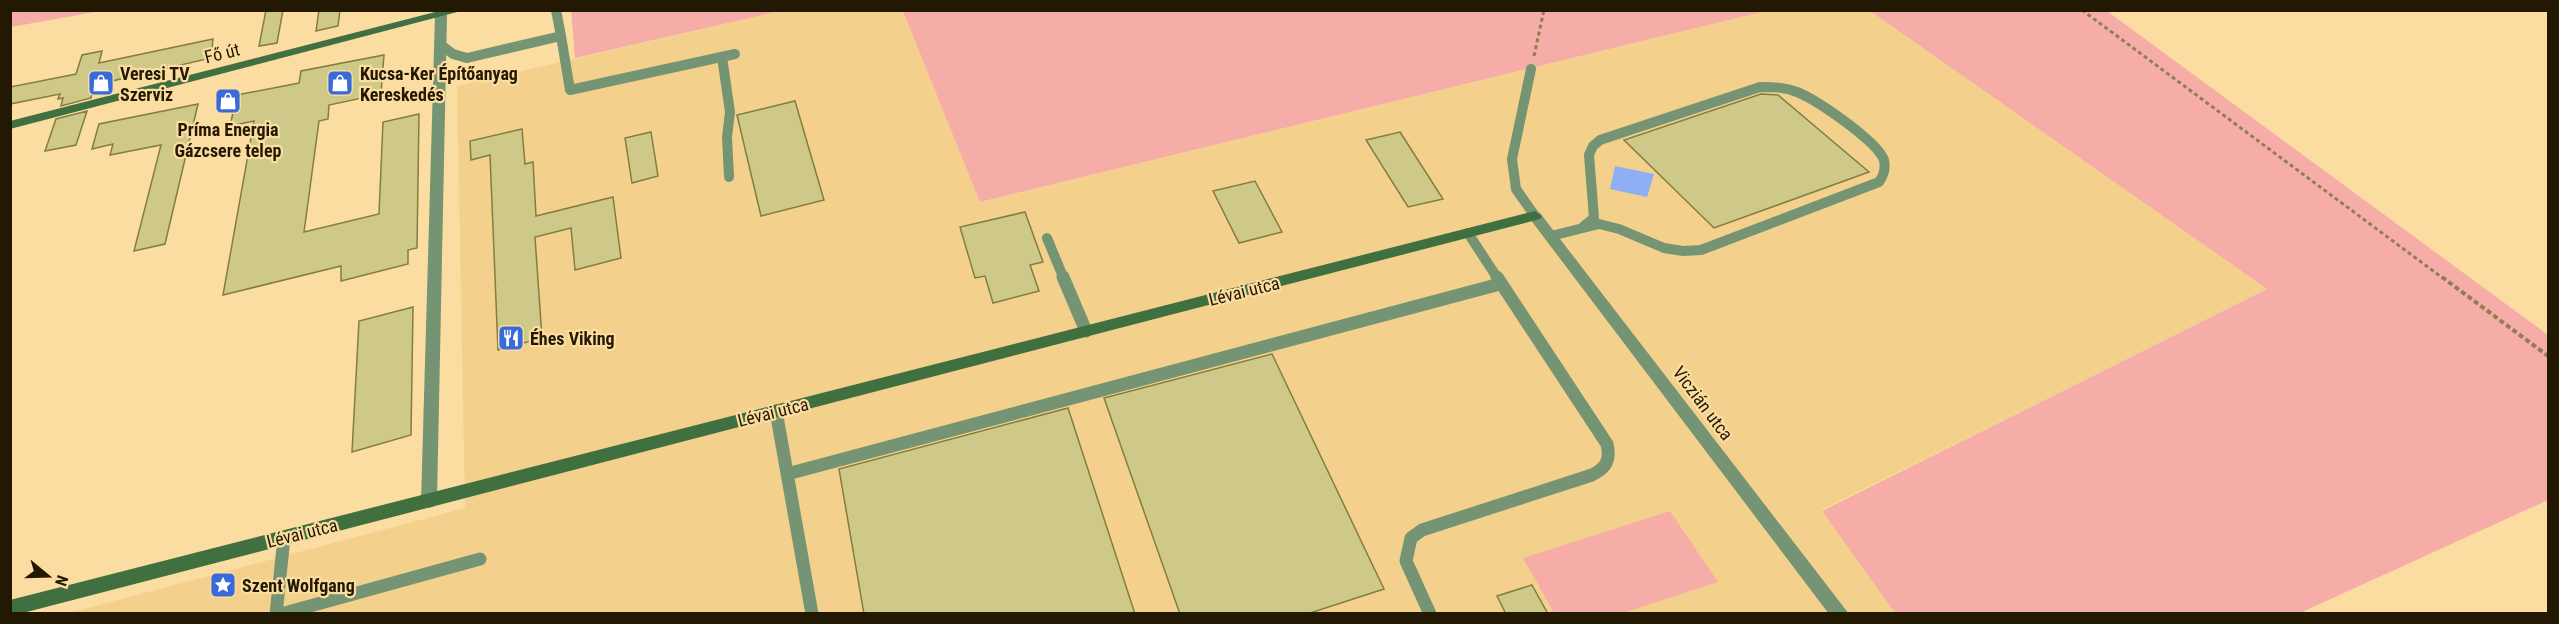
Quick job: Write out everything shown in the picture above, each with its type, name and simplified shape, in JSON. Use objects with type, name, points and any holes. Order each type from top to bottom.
[{"type":"street","name":"Fő út","points":[[10,125],[459,10]]},
{"type":"street","points":[[429,501],[441,15]]},
{"type":"street","name":"Lévai utca","points":[[10,608],[1535,216]]},
{"type":"street","name":"Viczián utca","points":[[1535,216],[1840,614]]},
{"type":"lane","points":[[556,10],[570,90],[735,54]]},
{"type":"lane","points":[[441,45],[453,54],[467,58],[561,36]]},
{"type":"lane","points":[[722,57],[730,112],[729,177]]},
{"type":"lane","points":[[1531,69],[1512,159],[1516,189],[1535,216]]},
{"type":"lane","points":[[1551,236],[1599,224],[1610,226],[1664,248],[1683,251],[1701,250],[1879,182],[1884,176],[1884,159],[1879,152],[1806,94],[1784,87],[1760,87],[1600,140],[1593,146],[1589,155],[1594,218],[1584,226]]},
{"type":"lane","points":[[1430,614],[1406,561],[1411,538],[1422,530],[1592,475],[1603,470],[1608,464],[1610,454],[1607,444],[1468,233]]},
{"type":"lane","points":[[1047,238],[1086,331]]},
{"type":"lane","points":[[787,474],[1500,284]]},
{"type":"lane","points":[[776,411],[812,614]]},
{"type":"lane","points":[[276,614],[284,538]]},
{"type":"lane","points":[[281,614],[480,559]]},
{"type":"path","points":[[1531,69],[1544,10]]},
{"type":"path","points":[[2082,10],[2548,356]]},
{"type":"shaded area","points":[[11,10],[101,10],[101,11],[11,27]]},
{"type":"shaded area","points":[[571,10],[780,10],[780,11],[575,58]]},
{"type":"shaded area","points":[[780,11],[903,11],[981,202],[1766,11],[1870,11],[2267,289],[1822,510],[1895,613],[65,614],[465,508],[457,86]]},
{"type":"shaded area","points":[[903,11],[1766,11],[980,202]]},
{"type":"shaded area","points":[[1870,11],[2107,11],[2548,335],[2548,500],[2300,613],[1895,613],[1822,511],[2267,289]]},
{"type":"shaded area","points":[[1670,511],[1718,582],[1623,613],[1554,613],[1523,558]]},
{"type":"water","points":[[1615,166],[1654,174],[1647,197],[1610,189]]},
{"type":"building","points":[[266,10],[283,10],[277,43],[259,46]]},
{"type":"building","points":[[319,10],[340,10],[338,26],[316,31]]},
{"type":"building","points":[[213,39],[211,58],[108,82],[106,88],[93,90],[91,98],[61,106],[63,98],[58,99],[60,94],[10,104],[10,87],[76,74],[82,55],[102,51],[99,63]]},
{"type":"building","points":[[384,55],[381,94],[329,105],[328,119],[319,121],[304,232],[379,214],[383,122],[419,114],[417,248],[408,250],[408,264],[341,281],[341,266],[223,295],[254,121],[230,126],[237,95],[299,83],[301,71]]},
{"type":"building","points":[[1761,94],[1778,95],[1869,172],[1714,228],[1624,140]]},
{"type":"building","points":[[795,101],[824,200],[761,216],[737,115]]},
{"type":"building","points":[[198,104],[165,244],[134,251],[161,145],[110,155],[113,144],[92,149],[99,124]]},
{"type":"building","points":[[87,111],[76,145],[45,151],[56,119]]},
{"type":"building","points":[[522,129],[525,164],[533,162],[536,216],[613,197],[621,258],[575,270],[571,228],[535,237],[542,338],[498,350],[490,155],[471,160],[470,141]]},
{"type":"building","points":[[651,132],[658,176],[632,183],[625,138]]},
{"type":"building","points":[[1400,132],[1443,199],[1408,207],[1366,140]]},
{"type":"building","points":[[1255,181],[1282,232],[1239,243],[1213,191]]},
{"type":"building","points":[[1025,212],[1043,262],[1030,265],[1039,291],[993,303],[985,276],[975,278],[960,227]]},
{"type":"building","points":[[413,307],[411,435],[352,452],[359,321]]},
{"type":"building","points":[[1272,354],[1384,589],[1307,614],[1180,614],[1104,398]]},
{"type":"building","points":[[1068,408],[1135,614],[864,614],[839,469]]},
{"type":"building","points":[[1532,585],[1548,614],[1506,614],[1497,596]]},
{"type":"place","name":"Veresi TV Szerviz","points":[[101,83]]},
{"type":"place","name":"Kucsa-Ker Építőanyag Kereskedés","points":[[340,83]]},
{"type":"place","name":"Príma Energia Gázcsere telep","points":[[228,101]]},
{"type":"place","name":"Éhes Viking","points":[[511,338]]},
{"type":"place","name":"Szent Wolfgang","points":[[223,585]]}]
